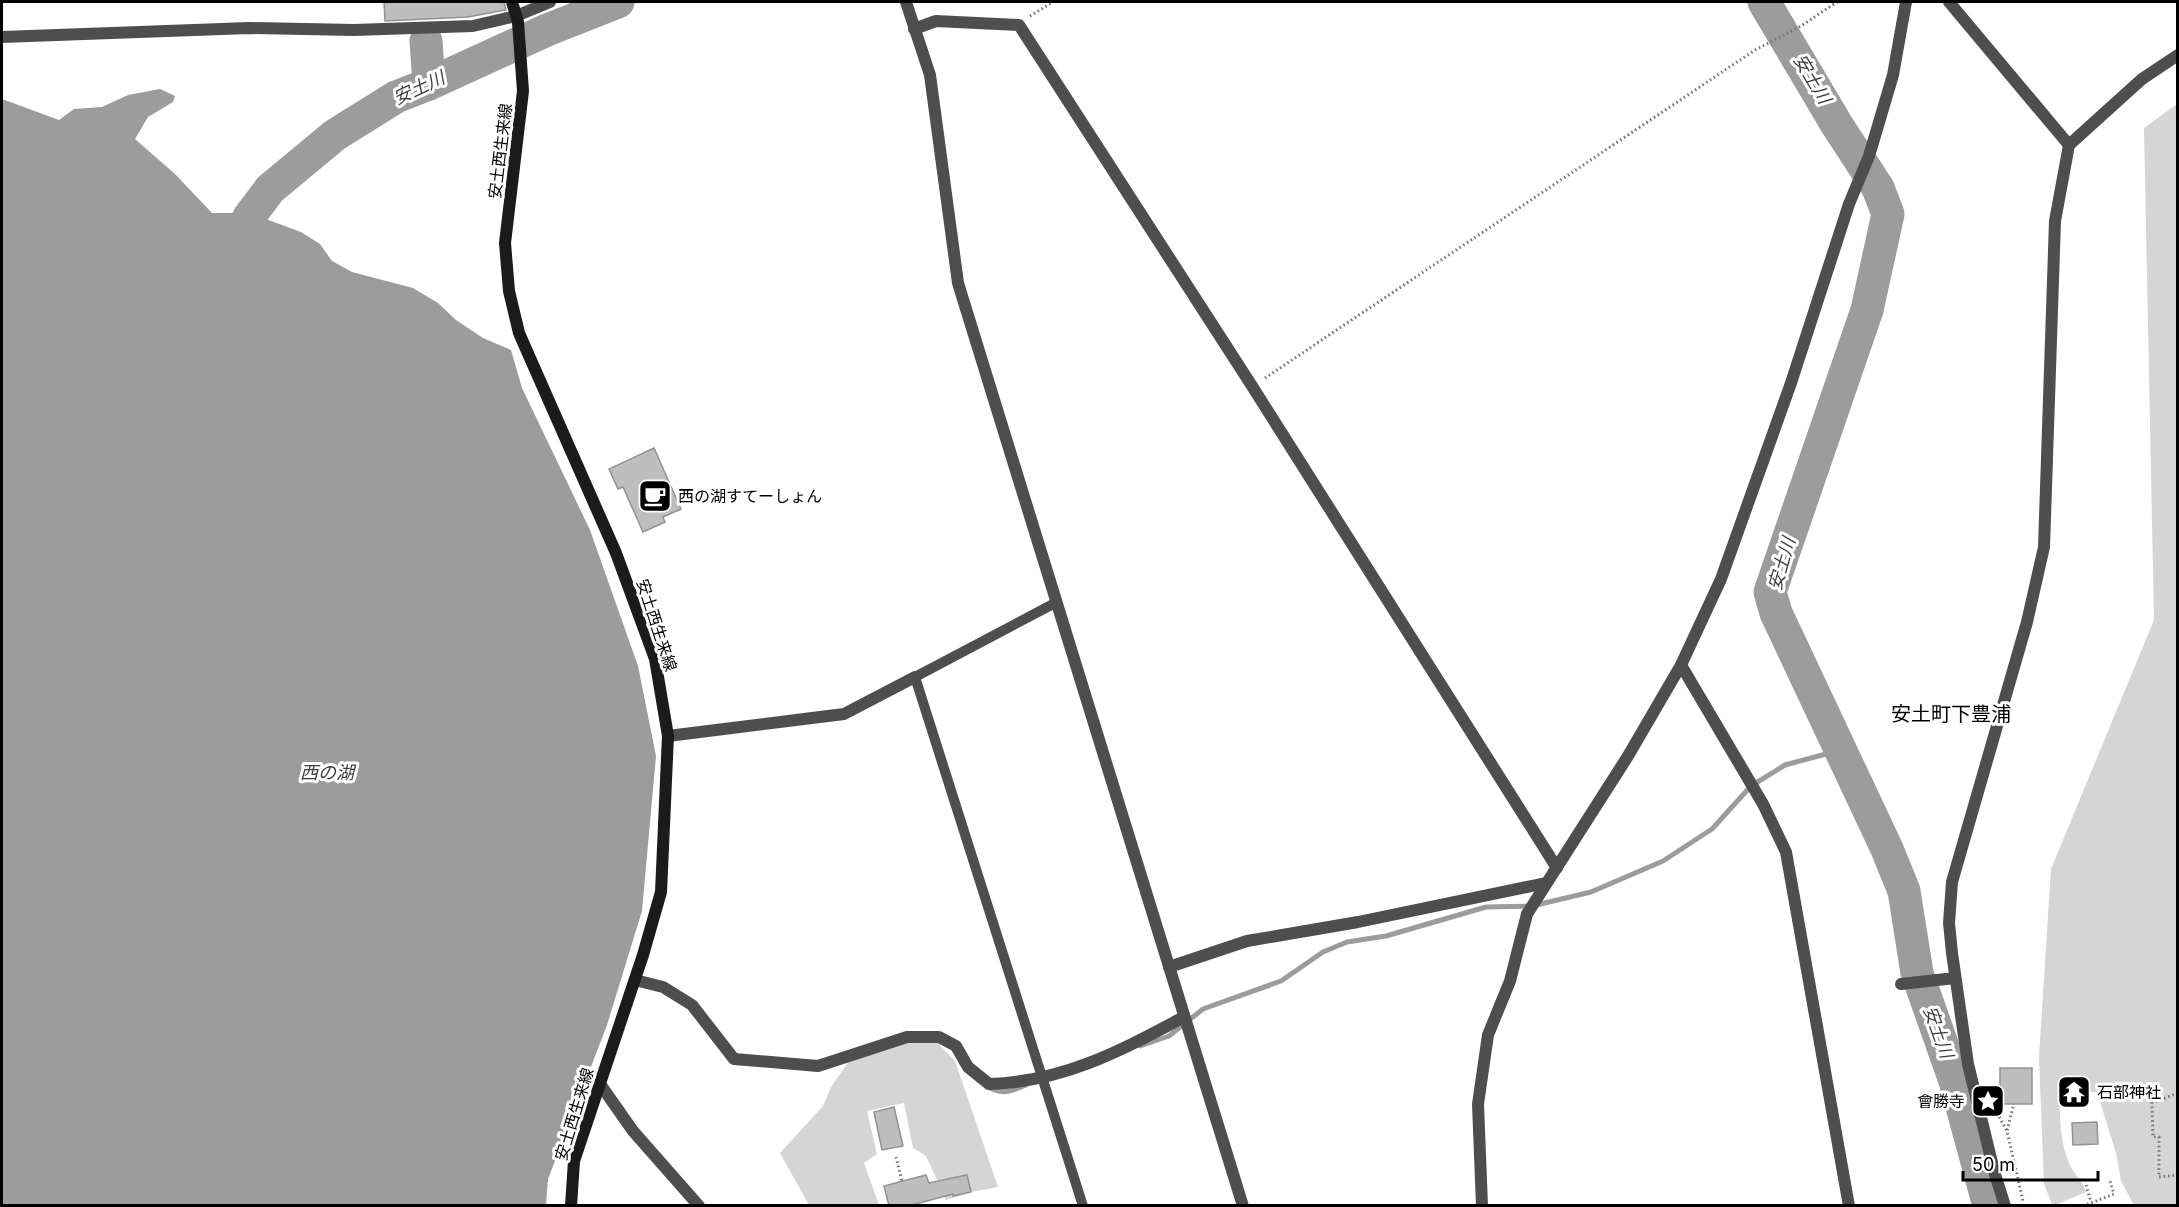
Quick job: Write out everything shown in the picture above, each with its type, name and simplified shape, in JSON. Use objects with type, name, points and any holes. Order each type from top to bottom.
[{"type":"main road","name":"安土西生来線","points":[[512,2],[517,19],[523,91],[505,243],[509,291],[519,333],[616,553],[655,659],[668,736],[661,892],[635,980],[574,1161],[571,1206]]},
{"type":"street","points":[[2,37],[249,27],[354,30],[473,26],[517,19],[550,2]]},
{"type":"street","points":[[906,2],[930,75],[958,283],[1243,1206]]},
{"type":"street","points":[[1482,1206],[1478,1104],[1488,1035],[1510,981],[1527,914],[1628,756],[1681,665],[1721,579],[1791,383],[1849,204],[1869,156],[1893,75],[1906,2]]},
{"type":"street","points":[[1949,2],[2069,145]]},
{"type":"street","points":[[914,29],[936,21],[1019,25],[1252,386],[1557,868]]},
{"type":"street","points":[[2005,1206],[1994,1171],[1968,1064],[1949,923],[1952,882],[2027,622],[2044,547],[2055,221],[2069,145],[2142,79],[2178,55]]},
{"type":"street","points":[[1681,665],[1759,796],[1786,852],[1850,1206]]},
{"type":"street","points":[[668,736],[844,714],[915,677]]},
{"type":"street","points":[[1169,967],[1247,941],[1543,888]]},
{"type":"street","points":[[1901,984],[1955,978]]},
{"type":"street","points":[[635,980],[663,987],[692,1005],[734,1059],[818,1066],[907,1037],[939,1037],[956,1046],[968,1067],[989,1084],[1015,1083],[1075,1070],[1117,1053],[1184,1017]]},
{"type":"street","points":[[600,1084],[633,1131],[699,1206]]},
{"type":"lane","points":[[1057,602],[915,677],[1083,1206]]},
{"type":"path","points":[[1019,25],[1053,2]]},
{"type":"path","points":[[1252,386],[1755,50],[1801,26],[1837,2]]},
{"type":"path","points":[[2178,1093],[2152,1103],[2153,1137],[2159,1137],[2159,1177],[2178,1175]]},
{"type":"path","points":[[2007,1131],[2013,1107]]},
{"type":"path","points":[[1994,1108],[2007,1131],[2023,1201]]},
{"type":"path","points":[[896,1157],[902,1181]]},
{"type":"path","points":[[2083,1206],[2114,1194],[2110,1181]]},
{"type":"path","points":[[2086,1185],[2091,1202]]},
{"type":"shaded area","points":[[2177,104],[2177,1205],[2134,1205],[2121,1181],[2116,1153],[2097,1092],[2087,1092],[2085,1078],[2063,1079],[2060,1082],[2060,1113],[2065,1153],[2086,1192],[2055,1205],[2052,1204],[2044,1184],[2039,1057],[2051,869],[2154,620],[2144,128]]},
{"type":"shaded area","points":[[936,1041],[955,1061],[998,1187],[946,1200],[926,1156],[913,1148],[904,1103],[867,1111],[877,1154],[864,1163],[879,1205],[809,1205],[780,1153],[823,1106],[831,1087],[849,1061],[905,1042]]},
{"type":"water","name":"西の湖","points":[[160,89],[175,96],[173,102],[148,117],[135,139],[175,174],[212,213],[249,213],[301,232],[320,244],[332,261],[352,272],[413,288],[438,303],[456,320],[483,338],[511,350],[522,388],[590,530],[638,666],[656,756],[642,911],[607,1025],[548,1179],[546,1205],[2,1205],[2,99],[59,120],[74,109],[102,107],[128,95]]},
{"type":"building","points":[[384,2],[504,2],[506,10],[468,17],[385,21]]},
{"type":"building","name":"西の湖すてーしょん","points":[[654,448],[681,509],[663,517],[665,522],[643,532],[623,487],[618,489],[609,469]]},
{"type":"building","points":[[2000,1068],[2032,1068],[2032,1104],[2000,1104]]},
{"type":"building","name":"石部神社","points":[[2066,1084],[2081,1084],[2081,1099],[2066,1100]]},
{"type":"building","points":[[894,1107],[903,1146],[882,1150],[874,1112]]},
{"type":"building","points":[[2097,1122],[2098,1144],[2073,1145],[2072,1123]]},
{"type":"building","points":[[926,1175],[929,1183],[967,1175],[971,1192],[953,1196],[953,1194],[908,1206],[889,1206],[884,1186]]},
{"type":"waterway","name":"安土川","points":[[230,252],[249,217],[270,189],[335,135],[396,97],[547,30],[618,2]]},
{"type":"waterway","name":"安土川","points":[[1764,2],[1837,125],[1878,188],[1888,214],[1867,310],[1770,592],[1776,613],[1887,849],[1904,891],[1917,973],[1955,1081],[1989,1206]]},
{"type":"waterway","points":[[426,41],[429,84]]},
{"type":"waterway","points":[[1140,1046],[1169,1036],[1203,1009],[1281,981],[1323,952],[1347,942],[1386,936],[1486,907],[1532,906],[1591,892],[1663,861],[1712,829],[1751,786],[1785,765],[1841,750]]},
{"type":"waterway","points":[[987,1086],[1002,1092],[1026,1085]]},
{"type":"place","name":"西の湖すてーしょん","points":[[655,496]]},
{"type":"place","name":"石部神社","points":[[2074,1092]]},
{"type":"place","name":"會勝寺","points":[[1988,1101]]},
{"type":"district","name":"安土町下豊浦","points":[[1951,714]]}]
